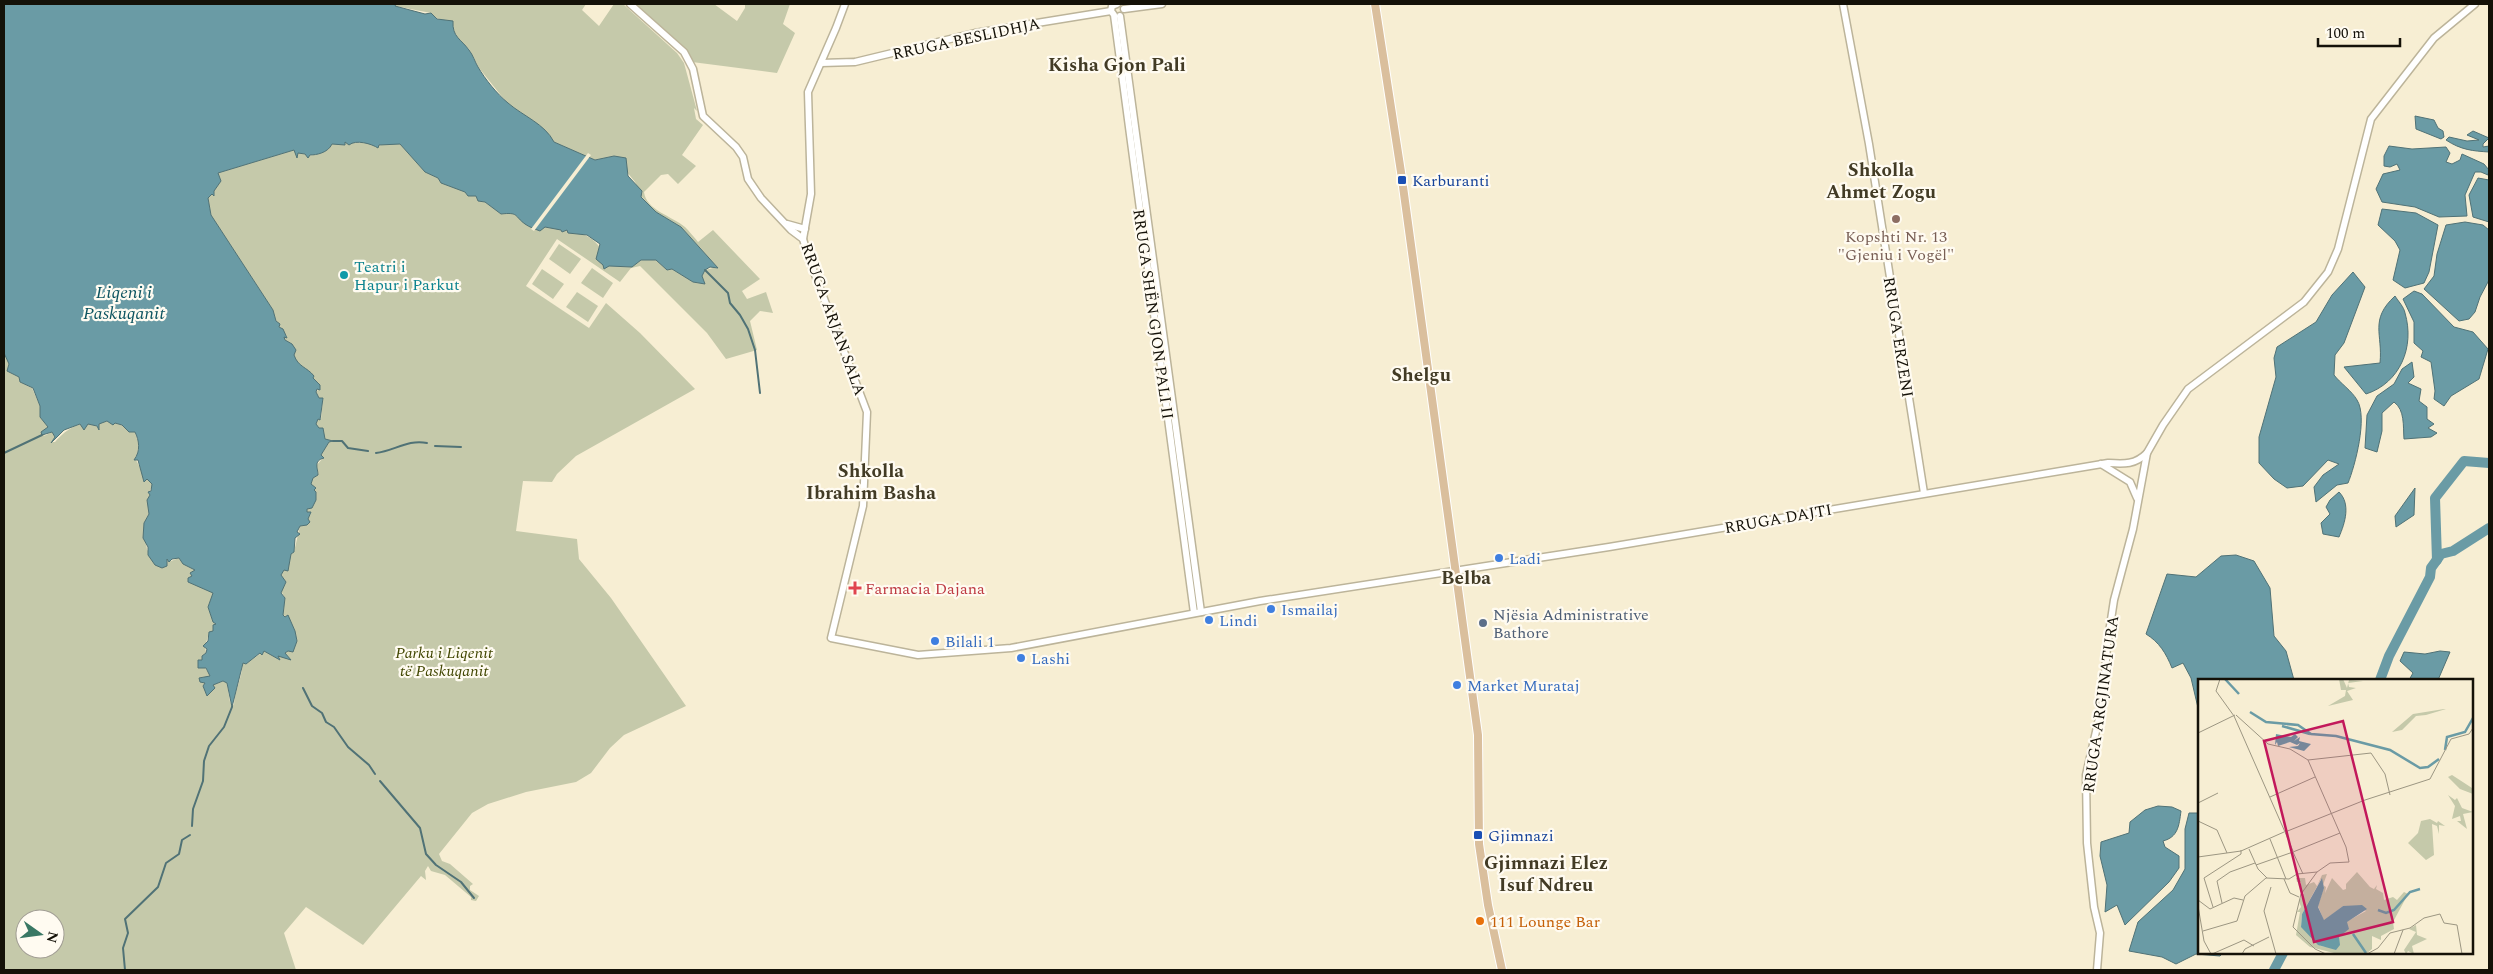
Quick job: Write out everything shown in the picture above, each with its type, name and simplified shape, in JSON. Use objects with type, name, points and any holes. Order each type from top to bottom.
[{"type":"main road","points":[[1374,4],[1401,172],[1478,735],[1480,858],[1502,970]]},
{"type":"street","points":[[630,4],[684,52],[692,69],[703,116],[736,147],[743,157],[748,179],[762,198],[803,239]]},
{"type":"street","name":"RRUGA ARJAN SALA","points":[[831,638],[863,506],[867,412],[803,239],[811,194],[806,102],[809,86],[845,4]]},
{"type":"street","points":[[1115,8],[1124,9],[1162,4]]},
{"type":"street","name":"RRUGA ERZENI","points":[[1843,4],[1869,144],[1924,493]]},
{"type":"street","points":[[2137,500],[2123,472],[2131,463],[2147,453],[2163,425],[2188,389],[2282,320],[2304,302],[2318,286],[2336,255],[2371,119],[2434,38],[2475,4]]},
{"type":"street","name":"RRUGA BESLIDHJA","points":[[820,63],[855,62],[975,34],[1115,8]]},
{"type":"street","name":"RRUGA SHËN GJON PALI II","points":[[1115,8],[1198,612]]},
{"type":"street","points":[[784,222],[798,228],[805,228]]},
{"type":"street","name":"RRUGA ARGJINATURA","points":[[2097,970],[2100,933],[2094,906],[2087,843],[2086,775],[2103,701],[2107,646],[2114,600],[2133,529],[2147,453]]},
{"type":"street","points":[[2100,464],[2127,480],[2136,482],[2142,475],[2142,468],[2131,463]]},
{"type":"street","name":"RRUGA DAJTI","points":[[831,638],[918,655],[947,651],[994,651],[1198,612],[1601,548],[2100,464],[2131,463]]},
{"type":"green space","name":"Parku i Liqenit të Paskuqanit","points":[[396,4],[586,4],[582,10],[599,26],[614,4],[623,4],[677,53],[684,63],[697,111],[694,108],[696,119],[703,125],[682,155],[696,166],[678,184],[668,174],[661,175],[644,192],[646,198],[654,208],[685,227],[698,242],[713,230],[760,279],[742,291],[747,299],[766,292],[773,313],[760,311],[750,321],[757,350],[726,359],[707,333],[640,266],[631,268],[620,282],[557,239],[526,286],[589,328],[606,303],[640,333],[695,389],[576,456],[557,474],[552,482],[523,481],[516,531],[577,539],[579,559],[611,598],[686,706],[624,735],[610,748],[591,773],[576,782],[526,792],[488,804],[472,813],[439,854],[442,861],[450,864],[473,884],[470,886],[470,890],[479,896],[476,901],[471,900],[471,897],[445,875],[431,871],[428,866],[425,871],[426,880],[421,876],[363,945],[306,907],[284,933],[296,970],[4,970],[4,353],[9,364],[7,371],[19,377],[20,382],[32,388],[40,406],[40,417],[48,427],[44,436],[52,432],[55,437],[52,442],[55,442],[69,429],[87,423],[99,428],[99,424],[103,422],[111,422],[120,424],[130,432],[135,432],[139,444],[136,460],[145,477],[143,480],[147,479],[153,484],[149,493],[149,514],[144,523],[147,550],[166,563],[168,559],[171,561],[179,558],[187,566],[196,570],[190,573],[192,575],[188,582],[212,590],[213,594],[208,607],[213,622],[216,624],[213,631],[209,633],[205,646],[206,653],[202,660],[198,660],[210,674],[208,678],[202,677],[207,693],[215,684],[225,681],[230,702],[234,705],[242,672],[242,663],[246,664],[264,651],[279,659],[277,655],[289,659],[285,653],[293,649],[297,640],[291,622],[283,615],[285,598],[281,591],[286,583],[281,575],[284,569],[287,569],[291,554],[294,552],[300,526],[309,522],[308,519],[311,513],[307,512],[307,509],[313,506],[314,494],[311,484],[313,478],[318,475],[316,466],[323,458],[321,455],[329,442],[333,441],[325,439],[316,424],[318,419],[321,419],[323,398],[319,398],[316,392],[320,388],[318,382],[315,382],[298,364],[273,310],[211,215],[208,198],[221,181],[218,173],[294,150],[309,156],[322,153],[332,144],[345,142],[377,146],[391,143],[400,144],[425,172],[438,178],[441,183],[476,196],[478,201],[485,202],[501,214],[511,213],[545,227],[568,230],[569,233],[577,233],[590,238],[603,252],[609,266],[632,267],[641,260],[656,260],[667,270],[672,269],[693,282],[705,284],[702,276],[705,270],[717,267],[681,227],[656,212],[641,196],[635,182],[614,156],[595,160],[554,142],[507,103],[479,68],[469,49],[457,38],[453,28],[443,20],[433,17],[431,13],[395,6]]},
{"type":"green space","points":[[634,4],[714,4],[737,21],[745,8],[745,4],[790,4],[783,24],[795,33],[777,73],[692,62]]},
{"type":"green space","points":[[559,244],[581,259],[570,274],[549,259]]},
{"type":"green space","points":[[592,268],[613,283],[603,298],[581,283]]},
{"type":"green space","points":[[542,269],[564,284],[553,299],[532,284]]},
{"type":"green space","points":[[577,292],[598,306],[588,322],[566,307]]},
{"type":"water","name":"Liqeni i Paskuqanit","points":[[4,4],[396,4],[395,6],[425,14],[431,13],[437,19],[453,21],[454,31],[488,81],[504,99],[545,130],[554,142],[595,160],[614,156],[626,158],[628,176],[642,191],[641,197],[656,212],[681,227],[718,268],[710,267],[705,270],[702,276],[705,284],[693,282],[672,269],[667,270],[656,260],[641,260],[632,267],[609,266],[604,269],[603,265],[596,259],[600,244],[587,235],[568,233],[567,230],[562,232],[561,230],[545,227],[540,231],[527,225],[514,214],[501,214],[485,202],[478,201],[476,196],[468,196],[465,192],[441,183],[438,178],[425,172],[400,144],[379,145],[378,148],[364,143],[356,142],[349,145],[345,142],[345,145],[332,144],[325,151],[310,155],[308,158],[305,154],[298,153],[297,158],[294,150],[218,173],[221,181],[214,191],[214,196],[212,194],[208,198],[211,215],[273,310],[276,321],[280,324],[279,327],[283,329],[287,338],[284,337],[285,340],[292,344],[296,350],[294,355],[296,359],[300,365],[314,376],[313,378],[320,385],[320,390],[317,389],[316,392],[319,398],[323,398],[320,420],[318,419],[316,424],[319,428],[323,428],[325,439],[333,441],[329,442],[321,455],[324,458],[317,463],[318,475],[313,478],[311,484],[316,488],[314,490],[316,492],[316,500],[312,508],[307,509],[307,512],[311,512],[308,519],[310,522],[307,525],[300,526],[297,532],[300,534],[295,538],[294,552],[291,554],[288,571],[284,570],[281,575],[286,582],[281,593],[285,598],[283,615],[285,617],[288,615],[297,641],[293,652],[288,651],[285,653],[291,660],[278,656],[280,660],[264,651],[262,655],[260,653],[246,664],[243,663],[232,707],[227,683],[223,681],[213,685],[215,688],[207,696],[203,686],[205,683],[200,682],[199,678],[210,676],[206,668],[198,668],[198,660],[202,660],[202,656],[206,653],[207,649],[203,646],[208,641],[209,632],[213,631],[213,625],[216,624],[213,622],[208,607],[213,593],[188,582],[188,578],[192,576],[190,573],[195,570],[183,564],[179,558],[172,559],[169,562],[167,559],[167,566],[162,568],[155,565],[148,555],[148,547],[143,538],[144,523],[149,514],[147,500],[150,495],[148,492],[151,491],[152,484],[147,479],[144,482],[138,460],[134,460],[139,446],[135,432],[129,432],[122,425],[115,423],[113,425],[107,421],[99,424],[99,430],[97,426],[88,424],[84,430],[80,424],[64,430],[51,443],[55,437],[52,432],[42,435],[41,432],[48,427],[40,417],[40,406],[33,388],[20,382],[19,377],[7,371],[9,364],[4,353]]},
{"type":"water","points":[[2415,116],[2434,120],[2438,128],[2443,131],[2444,137],[2441,139],[2416,129]]},
{"type":"water","points":[[2473,131],[2489,138],[2483,144],[2483,147],[2489,146],[2489,152],[2467,149],[2446,140],[2449,137],[2467,141],[2479,140],[2467,135]]},
{"type":"water","points":[[2389,146],[2412,149],[2446,147],[2450,153],[2446,162],[2452,164],[2460,160],[2462,154],[2484,164],[2489,170],[2488,175],[2475,172],[2465,195],[2467,216],[2439,217],[2415,207],[2382,202],[2376,189],[2383,174],[2400,170],[2397,164],[2390,167],[2384,166],[2384,156]]},
{"type":"water","points":[[2478,178],[2489,180],[2489,222],[2473,217],[2469,195]]},
{"type":"water","points":[[2382,209],[2416,213],[2438,225],[2429,272],[2424,283],[2405,288],[2393,280],[2400,250],[2395,241],[2378,225]]},
{"type":"water","points":[[2465,222],[2483,225],[2489,230],[2489,280],[2475,312],[2469,319],[2459,321],[2424,289],[2434,276],[2437,254],[2446,225]]},
{"type":"water","points":[[2353,272],[2365,287],[2344,343],[2335,355],[2334,375],[2355,397],[2360,408],[2361,429],[2359,442],[2348,483],[2337,485],[2316,502],[2314,487],[2323,475],[2339,464],[2328,460],[2303,486],[2287,488],[2274,479],[2259,463],[2259,437],[2276,377],[2274,358],[2277,347],[2316,322],[2332,295]]},
{"type":"water","points":[[2414,291],[2422,294],[2454,327],[2473,332],[2488,349],[2479,379],[2451,396],[2444,406],[2434,399],[2435,391],[2431,362],[2421,357],[2423,351],[2414,343],[2414,322],[2403,299]]},
{"type":"water","points":[[2395,296],[2402,306],[2408,326],[2406,351],[2396,373],[2378,389],[2366,394],[2344,367],[2380,363],[2380,320],[2387,305]]},
{"type":"water","points":[[2412,362],[2414,377],[2408,383],[2421,389],[2419,401],[2427,407],[2427,419],[2434,424],[2428,428],[2437,433],[2431,437],[2404,439],[2402,414],[2398,405],[2394,402],[2382,413],[2382,431],[2377,452],[2365,448],[2367,415],[2377,396],[2394,384],[2402,369]]},
{"type":"water","points":[[2415,488],[2414,515],[2396,527],[2395,516]]},
{"type":"water","points":[[2339,492],[2345,502],[2346,514],[2339,537],[2323,534],[2321,523],[2330,514],[2326,507],[2330,500]]},
{"type":"water","points":[[2236,555],[2254,561],[2270,588],[2274,636],[2286,651],[2294,679],[2198,679],[2198,708],[2191,678],[2183,663],[2172,668],[2162,648],[2146,634],[2167,574],[2196,577],[2221,556]]},
{"type":"water","points":[[2440,651],[2450,652],[2438,679],[2410,679],[2413,673],[2400,661],[2404,652],[2425,654]]},
{"type":"water","points":[[2158,806],[2172,807],[2181,811],[2175,834],[2163,841],[2165,847],[2179,856],[2179,868],[2169,882],[2125,925],[2117,905],[2105,912],[2107,885],[2100,856],[2101,842],[2129,833],[2130,822],[2145,810]]},
{"type":"water","points":[[2189,813],[2198,813],[2198,954],[2222,954],[2220,956],[2196,954],[2176,964],[2162,957],[2129,951],[2138,922],[2173,890],[2185,869],[2185,829]]},
{"type":"pier","points":[[588,153],[591,155],[534,231],[531,229]]},
{"type":"waterway","points":[[705,270],[728,293],[730,303],[748,329],[755,350],[760,393]]},
{"type":"waterway","points":[[4,453],[42,435]]},
{"type":"waterway","points":[[333,441],[342,441],[348,448],[368,451]]},
{"type":"waterway","points":[[376,453],[407,444],[427,443]]},
{"type":"waterway","points":[[435,446],[461,447]]},
{"type":"waterway","points":[[2437,560],[2435,498],[2464,461],[2489,463]]},
{"type":"waterway","points":[[2380,679],[2389,656],[2430,577],[2431,568],[2441,554],[2453,551],[2489,528]]},
{"type":"waterway","points":[[303,688],[312,706],[322,713],[326,722],[334,727],[348,747],[369,765],[375,774]]},
{"type":"waterway","points":[[192,826],[193,809],[203,781],[204,761],[209,746],[224,727],[232,707]]},
{"type":"waterway","points":[[380,781],[420,828],[426,854],[436,865],[461,882],[474,898]]},
{"type":"waterway","points":[[125,970],[123,948],[128,933],[125,919],[158,887],[166,863],[179,854],[182,840],[190,835]]},
{"type":"waterway","points":[[2274,970],[2282,954]]},
{"type":"place","name":"Karburanti","points":[[1402,180]]},
{"type":"place","name":"Kopshti Nr. 13 \"Gjeniu i Vogël\"","points":[[1896,219]]},
{"type":"place","name":"Teatri i Hapur i Parkut","points":[[344,275]]},
{"type":"place","name":"Ladi","points":[[1499,558]]},
{"type":"place","name":"Farmacia Dajana","points":[[855,588]]},
{"type":"place","name":"Ismailaj","points":[[1271,609]]},
{"type":"place","name":"Lindi","points":[[1209,620]]},
{"type":"place","name":"Njësia Administrative Bathore","points":[[1483,623]]},
{"type":"place","name":"Bilali 1","points":[[935,641]]},
{"type":"place","name":"Lashi","points":[[1021,658]]},
{"type":"place","name":"Market Murataj","points":[[1457,685]]},
{"type":"place","name":"Gjimnazi","points":[[1478,835]]},
{"type":"place","name":"111 Lounge Bar","points":[[1480,921]]},
{"type":"district","name":"Kisha Gjon Pali","points":[[1117,64]]},
{"type":"district","name":"Shkolla Ahmet Zogu","points":[[1881,180]]},
{"type":"district","name":"Shelgu","points":[[1421,374]]},
{"type":"district","name":"Shkolla Ibrahim Basha","points":[[871,481]]},
{"type":"district","name":"Belba","points":[[1466,577]]},
{"type":"district","name":"Gjimnazi Elez Isuf Ndreu","points":[[1546,873]]}]
